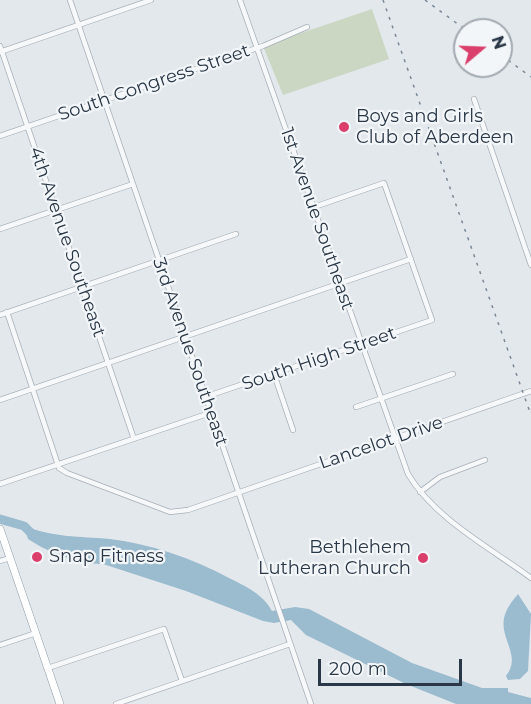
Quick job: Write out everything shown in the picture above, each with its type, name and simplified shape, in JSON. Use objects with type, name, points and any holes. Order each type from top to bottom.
[{"type":"highway","points":[[0,530],[60,704]]},
{"type":"street","name":"3rd Avenue Southeast","points":[[69,0],[311,704]]},
{"type":"street","points":[[1,50],[151,0]]},
{"type":"street","name":"1st Avenue Southeast","points":[[240,0],[393,439],[408,474],[420,492],[446,517],[531,578]]},
{"type":"street","name":"South Congress Street","points":[[0,136],[257,48],[307,27]]},
{"type":"street","name":"4th Avenue Southeast","points":[[1,50],[134,439]]},
{"type":"street","points":[[474,99],[531,265]]},
{"type":"street","points":[[0,400],[411,259],[384,183],[314,207]]},
{"type":"street","points":[[0,229],[133,184]]},
{"type":"street","points":[[0,315],[236,234]]},
{"type":"street","name":"South High Street","points":[[205,397],[432,320],[411,259]]},
{"type":"street","points":[[7,312],[58,465]]},
{"type":"street","points":[[274,374],[293,430]]},
{"type":"street","points":[[356,407],[453,374]]},
{"type":"street","name":"Lancelot Drive","points":[[58,465],[68,473],[170,512],[188,510],[531,391]]},
{"type":"street","points":[[0,484],[210,413]]},
{"type":"street","points":[[420,492],[440,477],[485,460]]},
{"type":"street","points":[[0,561],[10,558]]},
{"type":"street","points":[[48,668],[164,629],[182,681]]},
{"type":"street","points":[[0,645],[36,633]]},
{"type":"street","points":[[116,704],[290,644]]},
{"type":"green space","points":[[372,9],[389,59],[283,95],[263,46]]},
{"type":"water","points":[[24,526],[57,535],[125,541],[171,553],[201,564],[247,587],[259,595],[272,611],[295,607],[309,609],[412,663],[482,688],[508,688],[508,692],[531,698],[531,704],[456,704],[406,684],[306,635],[291,620],[274,623],[263,621],[186,591],[103,564],[64,557],[28,539]]},
{"type":"water","points":[[518,594],[531,614],[528,671],[520,679],[508,680],[506,676],[512,662],[505,634],[504,618]]},
{"type":"waterway","points":[[0,519],[24,526],[32,534]]},
{"type":"railway","points":[[383,0],[531,415]]},
{"type":"railway","points":[[425,0],[453,20]]},
{"type":"railway","points":[[513,64],[531,77]]},
{"type":"place","name":"Boys and Girls Club of Aberdeen","points":[[344,127]]},
{"type":"place","name":"Snap Fitness","points":[[37,557]]},
{"type":"place","name":"Bethlehem Lutheran Church","points":[[423,558]]}]
